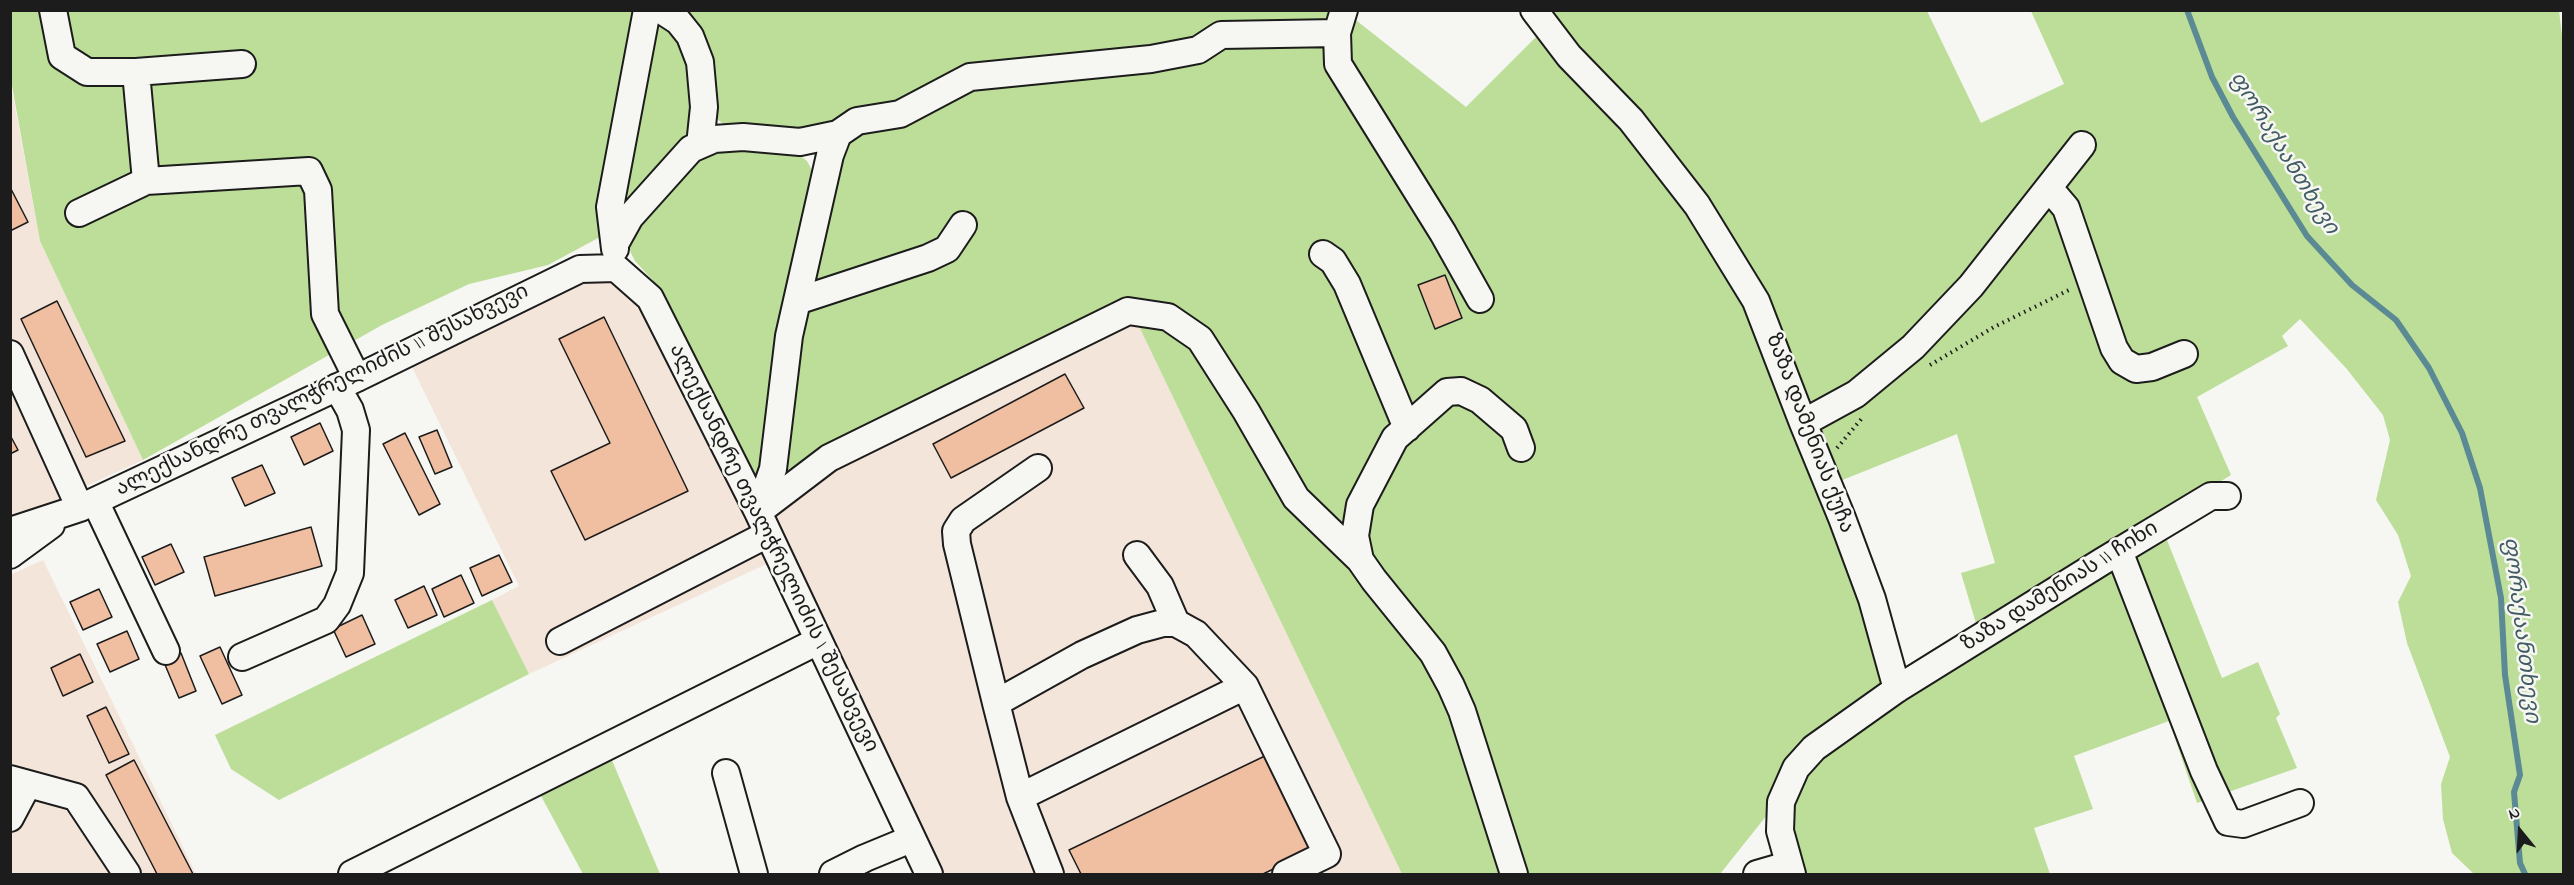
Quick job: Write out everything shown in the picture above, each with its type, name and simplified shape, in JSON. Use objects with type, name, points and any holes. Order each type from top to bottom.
[{"type":"street","points":[[53,10],[62,56],[87,72],[136,72],[242,64]]},
{"type":"street","points":[[616,256],[610,207],[647,10]]},
{"type":"street","points":[[661,10],[678,21],[690,36],[700,62],[704,107],[700,145]]},
{"type":"street","name":"ზაზა დამენიას ქუჩა","points":[[1534,10],[1569,56],[1631,120],[1697,205],[1756,301],[1872,599],[1897,689]]},
{"type":"street","points":[[616,256],[630,218],[691,149],[714,139],[743,137],[800,142],[838,134],[857,122],[900,114],[970,77],[1151,59],[1198,50],[1221,35],[1340,22],[1338,64],[1443,233],[1480,299]]},
{"type":"street","points":[[136,72],[146,181]]},
{"type":"street","points":[[763,523],[773,470],[789,336],[830,155],[838,134]]},
{"type":"street","points":[[1803,423],[1856,394],[1913,347],[1971,286],[2082,145]]},
{"type":"street","points":[[80,213],[146,181],[309,171],[318,190],[325,314],[347,382],[350,410],[356,430],[350,573],[337,605],[326,620],[242,657]]},
{"type":"street","points":[[2049,188],[2066,208],[2114,348],[2122,360],[2136,369],[2152,367],[2184,354]]},
{"type":"street","points":[[797,301],[928,258],[947,249],[963,225]]},
{"type":"street","points":[[1323,254],[1333,261],[1347,284],[1407,428]]},
{"type":"street","name":"ალექსანდრე თვალჭრელიძის II შესახვევი","points":[[10,531],[80,508],[579,269],[616,256]]},
{"type":"street","name":"ალექსანდრე თვალჭრელიძის I შესახვევი","points":[[616,256],[650,298],[763,523],[929,874]]},
{"type":"street","points":[[560,641],[763,523],[829,458],[1128,311],[1168,318],[1200,339],[1246,411],[1296,498],[1360,560],[1433,653],[1462,711],[1514,874]]},
{"type":"street","points":[[10,354],[17,381],[80,508],[166,651]]},
{"type":"street","points":[[1360,560],[1355,536],[1360,505],[1395,438],[1447,392],[1461,391],[1480,400],[1514,429],[1521,448]]},
{"type":"street","points":[[1038,468],[963,520],[956,531],[1020,797],[1050,874]]},
{"type":"street","name":"ზაზა დამენიას II ჩიხი","points":[[1897,689],[2211,496],[2227,496]]},
{"type":"street","name":"ალექსანდრე თვალჭრელიძის II შესახვევი","points":[[10,555],[80,508]]},
{"type":"street","points":[[2119,551],[2222,814],[2228,822],[2243,824],[2300,803]]},
{"type":"street","points":[[1137,555],[1160,586],[1176,623]]},
{"type":"street","points":[[996,703],[1082,655],[1137,630],[1163,623],[1176,623],[1196,634],[1245,686],[1327,854],[1286,874]]},
{"type":"street","points":[[352,874],[818,641]]},
{"type":"street","points":[[1020,797],[1245,686]]},
{"type":"street","points":[[1757,874],[1790,870],[1780,831],[1781,802],[1796,768],[1814,748],[1897,689]]},
{"type":"street","points":[[726,773],[754,874]]},
{"type":"street","points":[[10,818],[19,781],[76,797],[127,874]]},
{"type":"street","points":[[834,874],[911,839]]},
{"type":"path","points":[[1925,368],[1994,327],[2091,279]]},
{"type":"path","points":[[1821,467],[1866,414]]},
{"type":"shaded area","points":[[10,80],[40,241],[143,460],[47,504],[11,515]]},
{"type":"shaded area","points":[[591,278],[613,279],[635,300],[773,561],[529,674],[492,600],[519,586],[411,365]]},
{"type":"shaded area","points":[[1135,318],[1402,874],[940,874],[919,834],[795,556],[772,513],[771,499]]},
{"type":"shaded area","points":[[43,560],[196,874],[11,874],[10,575]]},
{"type":"green space","points":[[10,11],[639,11],[604,229],[600,237],[548,265],[469,284],[382,325],[143,460],[40,241],[11,80]]},
{"type":"green space","points":[[672,11],[1338,11],[1331,28],[1193,43],[896,103],[799,134],[729,128],[718,120]]},
{"type":"green space","points":[[1544,11],[1927,11],[1981,123],[2064,84],[2031,11],[2559,11],[2564,51],[2563,874],[2474,874],[2452,853],[2443,819],[2441,784],[2450,757],[2407,643],[2398,602],[2411,576],[2398,535],[2376,500],[2390,440],[2383,415],[2346,368],[2300,319],[2282,336],[2288,346],[2197,397],[2231,475],[1978,630],[1961,573],[1995,563],[1957,434],[1835,483],[1817,424],[1945,324],[2075,174],[1920,329],[1809,414],[1761,300]]},
{"type":"green space","points":[[658,13],[688,51],[694,130],[624,218],[621,205]]},
{"type":"green space","points":[[1352,17],[1466,107],[1542,31],[1635,134],[1746,299],[1887,672],[1876,691],[1771,810],[1720,874],[1520,874],[1470,710],[1345,541],[1427,656],[1451,704],[1508,874],[1402,874],[1135,318],[834,464],[773,479],[794,332],[836,163],[854,131],[962,87],[1217,44],[1330,38],[1345,59]]},
{"type":"green space","points":[[717,143],[794,151],[807,161],[814,174],[758,490],[656,284],[635,261],[630,251],[629,237],[679,170]]},
{"type":"green space","points":[[2165,535],[2222,678],[2258,662],[2280,714],[2276,718],[2297,768],[2197,803],[2169,721],[2074,756],[2093,809],[2034,828],[2050,874],[1802,874],[1792,836],[1792,794],[1822,751]]},
{"type":"green space","points":[[492,600],[529,674],[279,800],[231,769],[215,735]]},
{"type":"green space","points":[[611,758],[660,874],[583,874],[540,794]]},
{"type":"building","points":[[10,187],[28,222],[10,231]]},
{"type":"building","points":[[1445,275],[1462,318],[1435,329],[1418,285]]},
{"type":"building","points":[[57,301],[125,441],[86,457],[21,319]]},
{"type":"building","points":[[604,317],[688,491],[585,540],[551,471],[610,443],[559,339]]},
{"type":"building","points":[[1065,374],[1084,408],[951,478],[933,444]]},
{"type":"building","points":[[320,423],[333,451],[304,465],[291,437]]},
{"type":"building","points":[[437,430],[452,467],[435,474],[419,437]]},
{"type":"building","points":[[405,433],[440,504],[419,515],[383,444]]},
{"type":"building","points":[[10,435],[18,450],[10,454]]},
{"type":"building","points":[[262,465],[275,493],[245,506],[232,478]]},
{"type":"building","points":[[311,527],[322,566],[215,596],[204,557]]},
{"type":"building","points":[[171,544],[184,572],[155,585],[142,557]]},
{"type":"building","points":[[499,555],[512,582],[482,596],[470,568]]},
{"type":"building","points":[[461,575],[474,603],[444,617],[432,589]]},
{"type":"building","points":[[424,586],[437,615],[408,628],[395,600]]},
{"type":"building","points":[[99,589],[112,617],[83,630],[70,602]]},
{"type":"building","points":[[362,615],[375,644],[346,657],[333,629]]},
{"type":"building","points":[[127,631],[139,659],[110,672],[97,644]]},
{"type":"building","points":[[220,647],[242,695],[222,704],[200,656]]},
{"type":"building","points":[[181,653],[196,691],[179,698],[163,660]]},
{"type":"building","points":[[80,654],[93,682],[63,696],[51,668]]},
{"type":"building","points":[[106,707],[129,754],[109,763],[87,716]]},
{"type":"building","points":[[1269,754],[1317,848],[1263,874],[1081,874],[1069,850]]},
{"type":"building","points":[[134,760],[193,874],[157,874],[106,775]]},
{"type":"waterway","name":"ფორაქაანთხევი","points":[[2187,10],[2212,77],[2233,117],[2307,236],[2352,285],[2396,320],[2429,368],[2462,433],[2480,488],[2501,598],[2505,675],[2520,775],[2514,792],[2520,863],[2525,874]]}]
